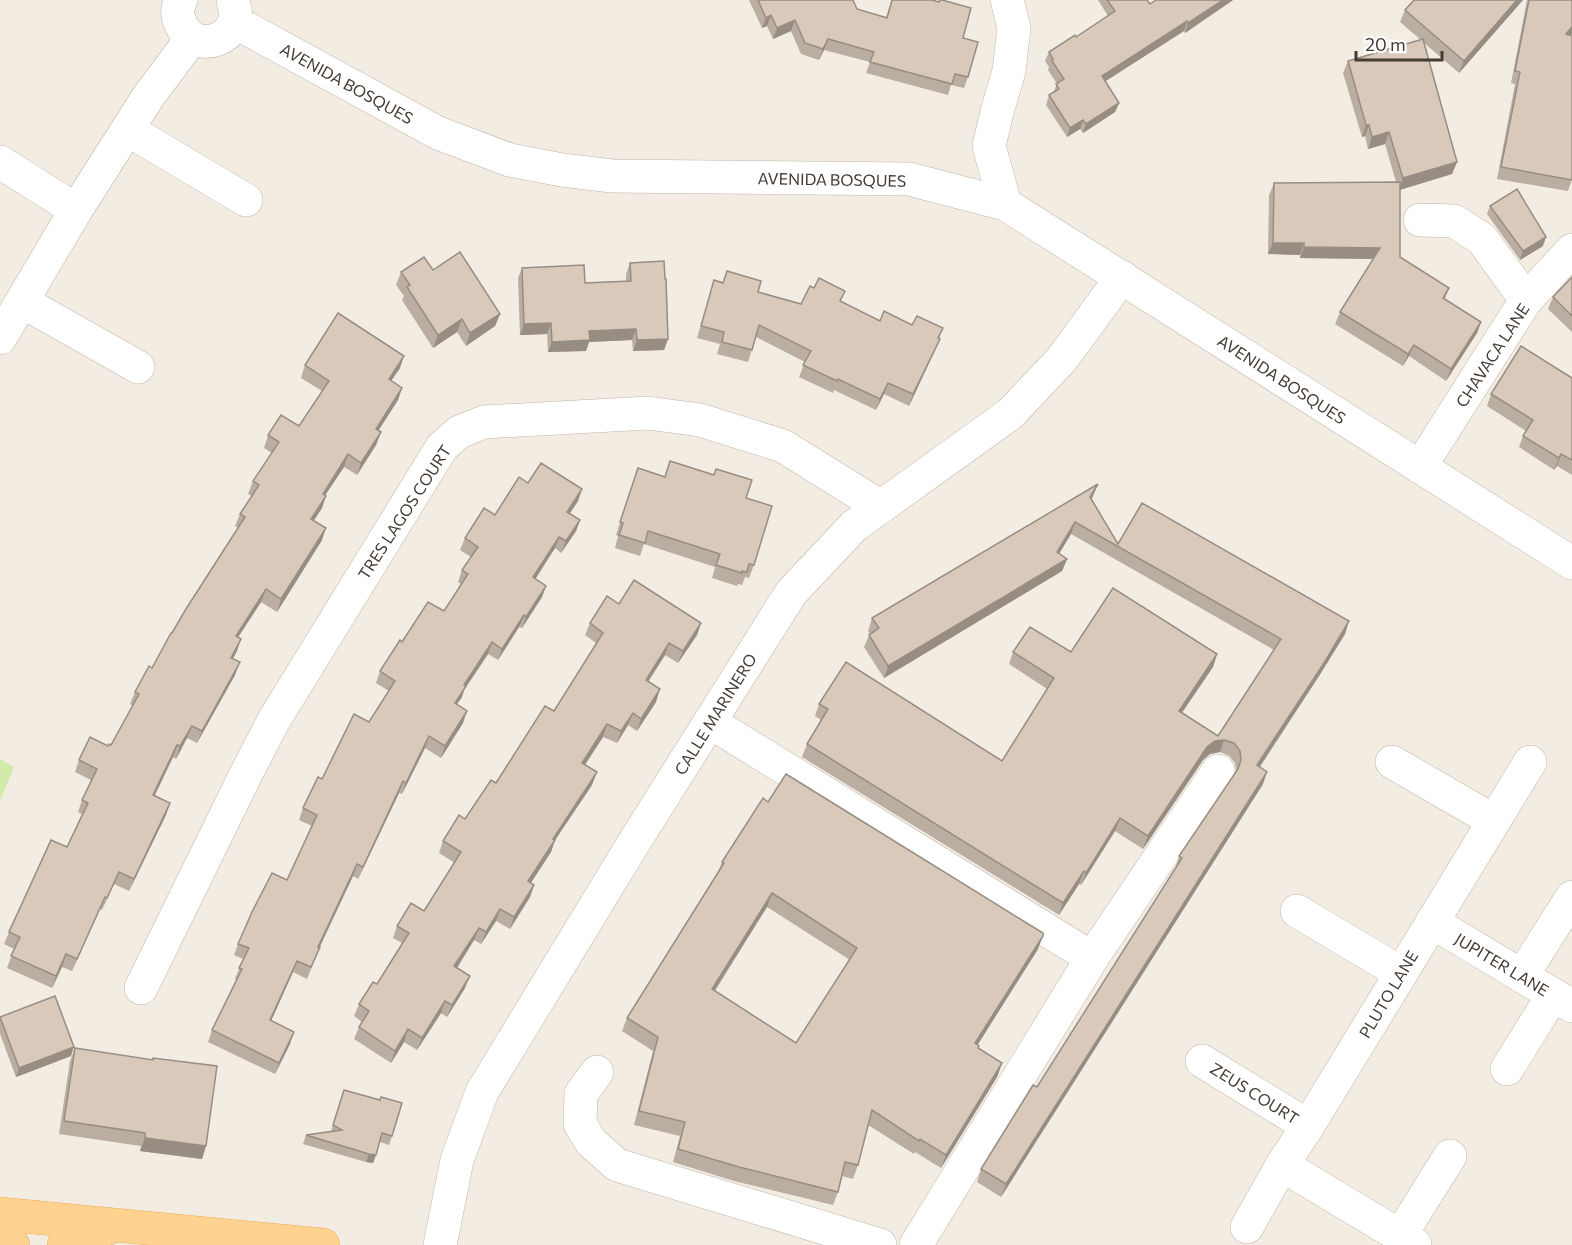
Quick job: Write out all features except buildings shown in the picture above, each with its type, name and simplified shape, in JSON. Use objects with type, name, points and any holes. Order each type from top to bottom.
[{"type":"main road","points":[[0,1214],[323,1245]]},
{"type":"main road","points":[[64,1245],[115,1225]]},
{"type":"main road","points":[[0,1244],[13,1245]]},
{"type":"street","points":[[181,0],[178,17],[182,29],[192,38],[204,42],[217,40],[228,33],[234,11]]},
{"type":"street","points":[[1005,204],[990,146],[1009,71],[1014,28],[1007,0]]},
{"type":"street","name":"AVENIDA BOSQUES","points":[[234,11],[438,133],[510,160],[562,170],[612,176],[909,179],[1005,204],[1572,563]]},
{"type":"street","points":[[0,338],[76,210],[148,97],[192,38]]},
{"type":"street","points":[[128,130],[246,200]]},
{"type":"street","points":[[0,162],[76,210]]},
{"type":"street","points":[[1420,220],[1454,221],[1482,239],[1526,300]]},
{"type":"street","name":"CHAVACA LANE","points":[[1420,467],[1526,300],[1572,250]]},
{"type":"street","name":"CALLE MARINERO","points":[[440,1245],[457,1160],[482,1092],[622,862],[791,593],[854,526],[1011,414],[1062,359],[1122,277]]},
{"type":"street","points":[[22,302],[138,368]]},
{"type":"street","name":"TRES LAGOS COURT","points":[[141,988],[274,720],[442,447],[459,432],[484,422],[648,413],[700,420],[783,446],[881,507]]},
{"type":"street","points":[[710,722],[1092,958]]},
{"type":"street","points":[[1392,762],[1494,821]]},
{"type":"street","name":"PLUTO LANE","points":[[1247,1227],[1282,1165],[1530,762]]},
{"type":"street","points":[[916,1245],[1092,958],[1218,771]]},
{"type":"street","points":[[1522,976],[1572,897]]},
{"type":"street","points":[[1297,911],[1401,973]]},
{"type":"street","name":"JUPITER LANE","points":[[1432,922],[1562,1001]]},
{"type":"street","points":[[1507,1069],[1562,1001]]},
{"type":"street","name":"ZEUS COURT","points":[[1202,1061],[1308,1126]]},
{"type":"street","points":[[597,1072],[580,1094],[580,1124],[591,1142],[617,1165],[880,1245]]},
{"type":"street","points":[[1282,1165],[1395,1239],[1450,1156]]},
{"type":"green space","points":[[0,759],[14,767],[0,801]]}]
